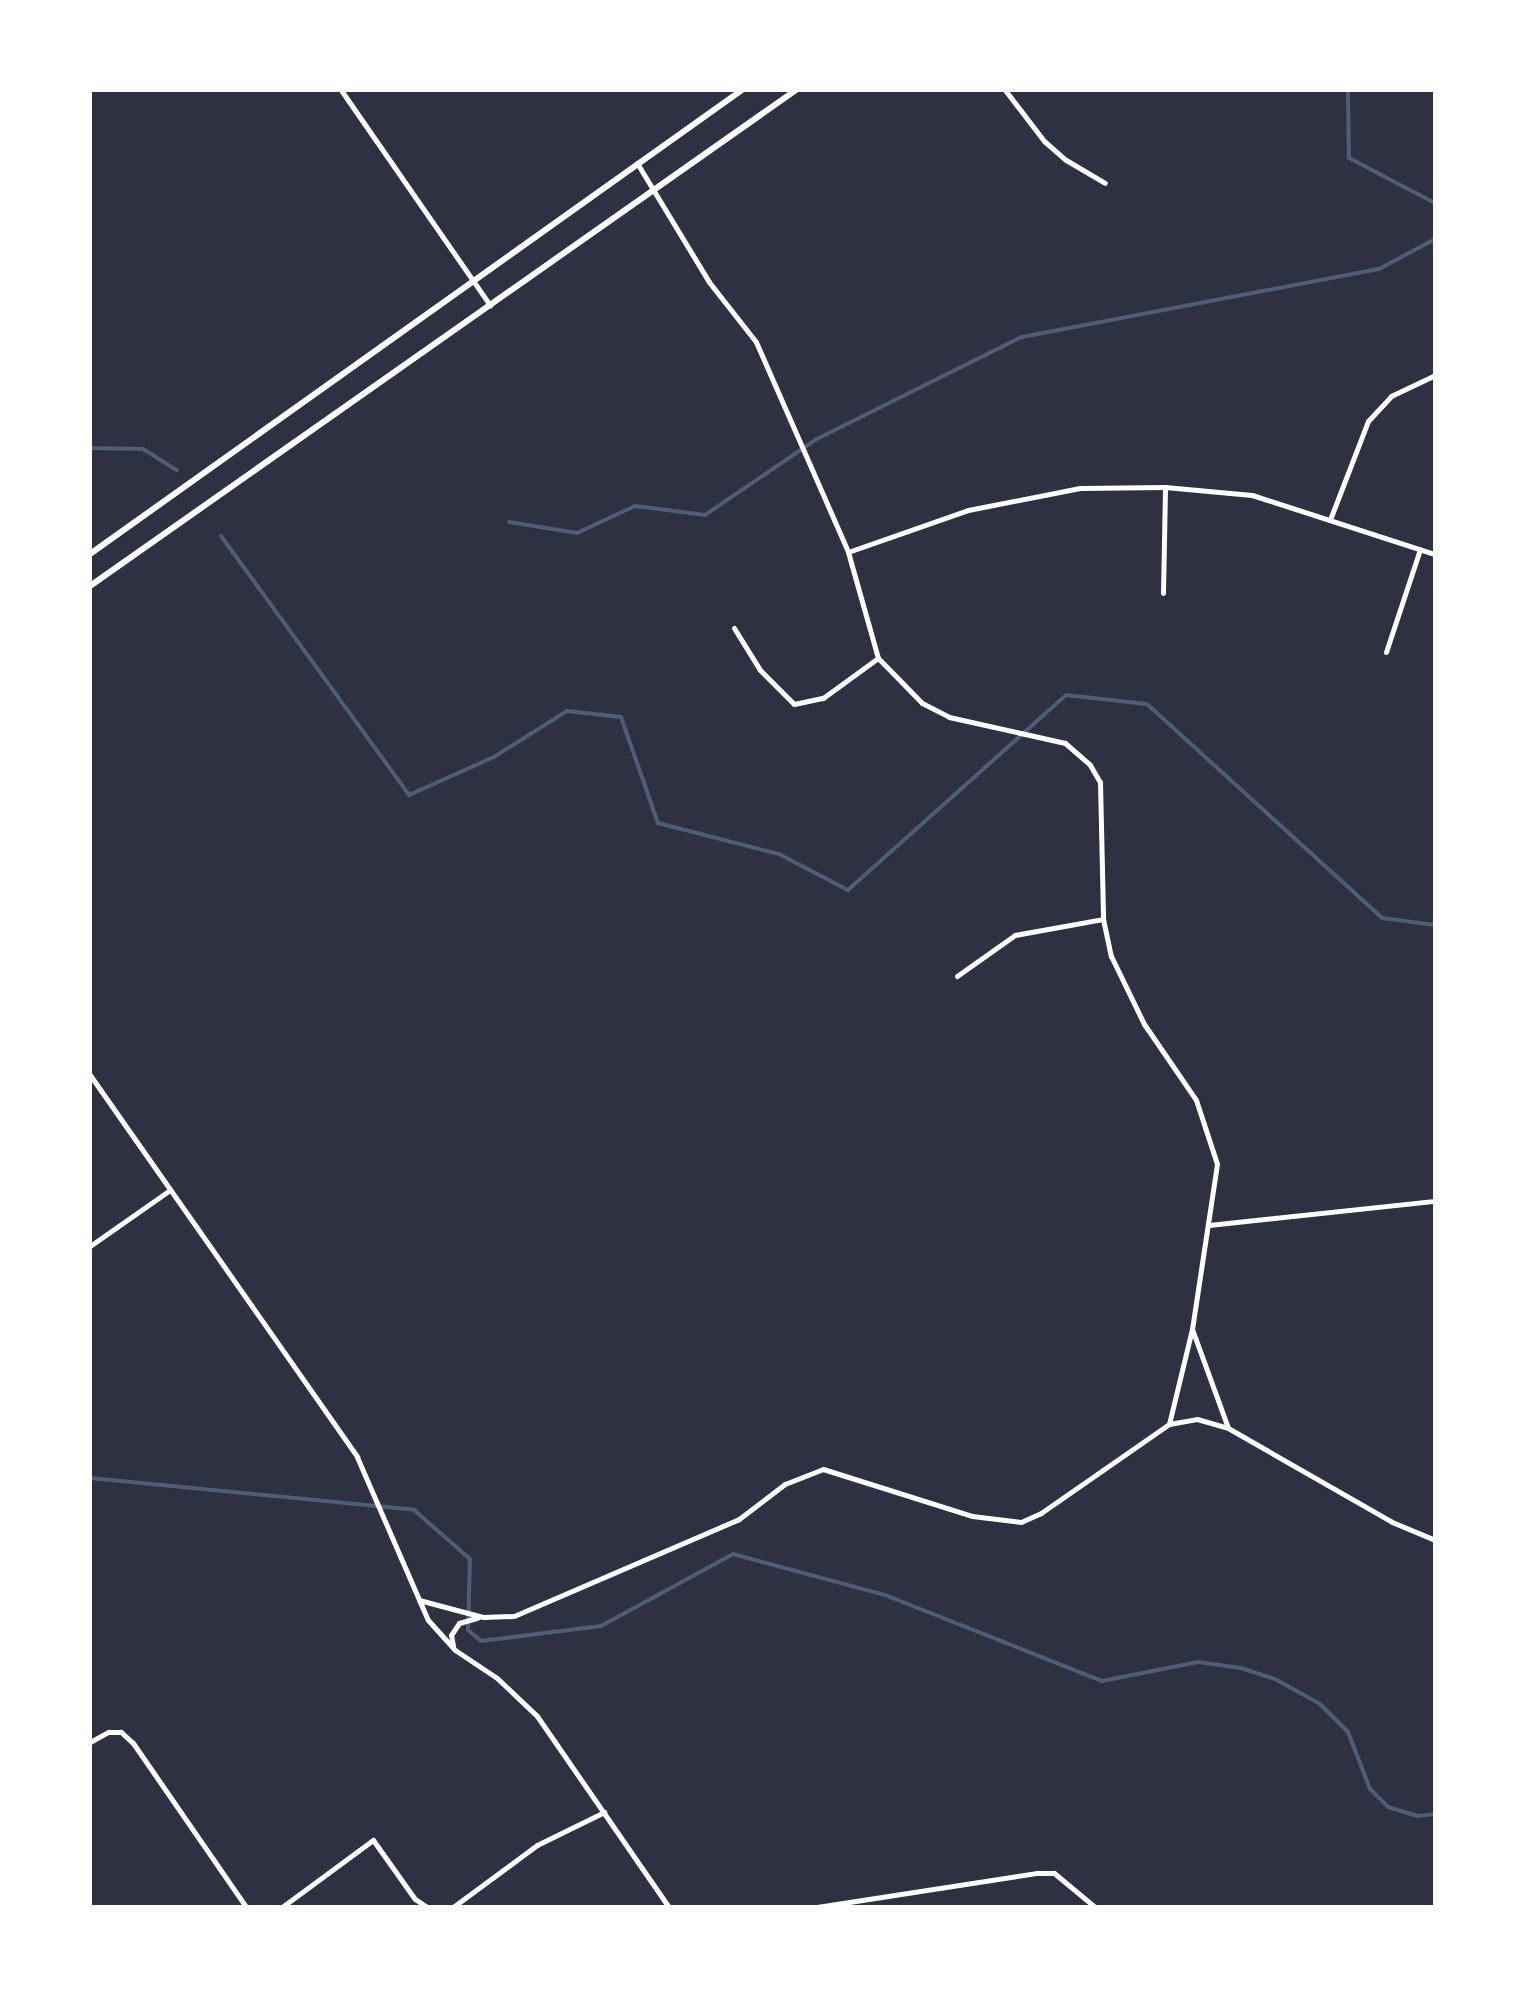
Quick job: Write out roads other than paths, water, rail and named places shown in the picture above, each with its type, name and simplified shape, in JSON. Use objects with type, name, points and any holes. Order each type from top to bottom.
[{"type":"main road","points":[[90,554],[476,283],[742,90]]},
{"type":"main road","points":[[90,586],[796,90]]},
{"type":"street","points":[[341,90],[490,305]]},
{"type":"street","points":[[1005,90],[1044,141],[1066,160],[1105,183]]},
{"type":"street","points":[[637,163],[709,282],[756,342],[848,552],[878,658],[922,703],[949,717],[1065,743],[1090,765],[1100,782],[1103,919],[1119,977],[1208,1126],[1218,1164],[1192,1328],[1170,1424]]},
{"type":"street","points":[[1331,517],[1368,421],[1391,396],[1435,375]]},
{"type":"street","points":[[848,552],[968,510],[1080,488],[1165,487],[1252,495],[1331,517],[1435,554]]},
{"type":"street","points":[[1164,593],[1165,487]]},
{"type":"street","points":[[1386,652],[1420,549]]},
{"type":"street","points":[[734,628],[760,670],[794,704],[823,698],[878,658]]},
{"type":"street","points":[[957,976],[1015,936],[1103,919]]},
{"type":"street","points":[[90,1075],[357,1457],[428,1620],[454,1649],[497,1678],[538,1716],[670,1907]]},
{"type":"street","points":[[90,1246],[170,1190]]},
{"type":"street","points":[[1209,1225],[1435,1201]]},
{"type":"street","points":[[1192,1328],[1228,1428]]},
{"type":"street","points":[[454,1649],[451,1634],[459,1623],[514,1616],[676,1548],[739,1519],[785,1484],[823,1468],[972,1516],[1020,1522],[1041,1513],[1170,1424],[1197,1418],[1228,1428],[1392,1522],[1435,1540]]},
{"type":"street","points":[[418,1600],[487,1617]]},
{"type":"street","points":[[90,1742],[108,1732],[121,1732],[133,1742],[246,1907]]},
{"type":"street","points":[[454,1907],[537,1846],[604,1812]]},
{"type":"street","points":[[282,1907],[374,1840],[415,1899],[426,1907]]},
{"type":"street","points":[[817,1907],[1054,1873],[1095,1907]]},
{"type":"waterway","points":[[1348,90],[1349,158],[1435,203]]},
{"type":"waterway","points":[[509,522],[577,533],[635,506],[705,515],[817,439],[1022,337],[1379,269],[1435,239]]},
{"type":"waterway","points":[[90,448],[143,449],[177,470]]},
{"type":"waterway","points":[[221,536],[409,795],[494,757],[567,711],[621,717],[658,823],[779,854],[848,890],[1066,695],[1147,704],[1382,918],[1435,925]]},
{"type":"waterway","points":[[90,1478],[414,1510],[470,1559],[468,1630],[481,1641],[601,1626],[733,1554],[885,1595],[1102,1681],[1198,1662],[1241,1668],[1275,1679],[1320,1704],[1348,1732],[1370,1789],[1388,1807],[1417,1816],[1435,1814]]}]
